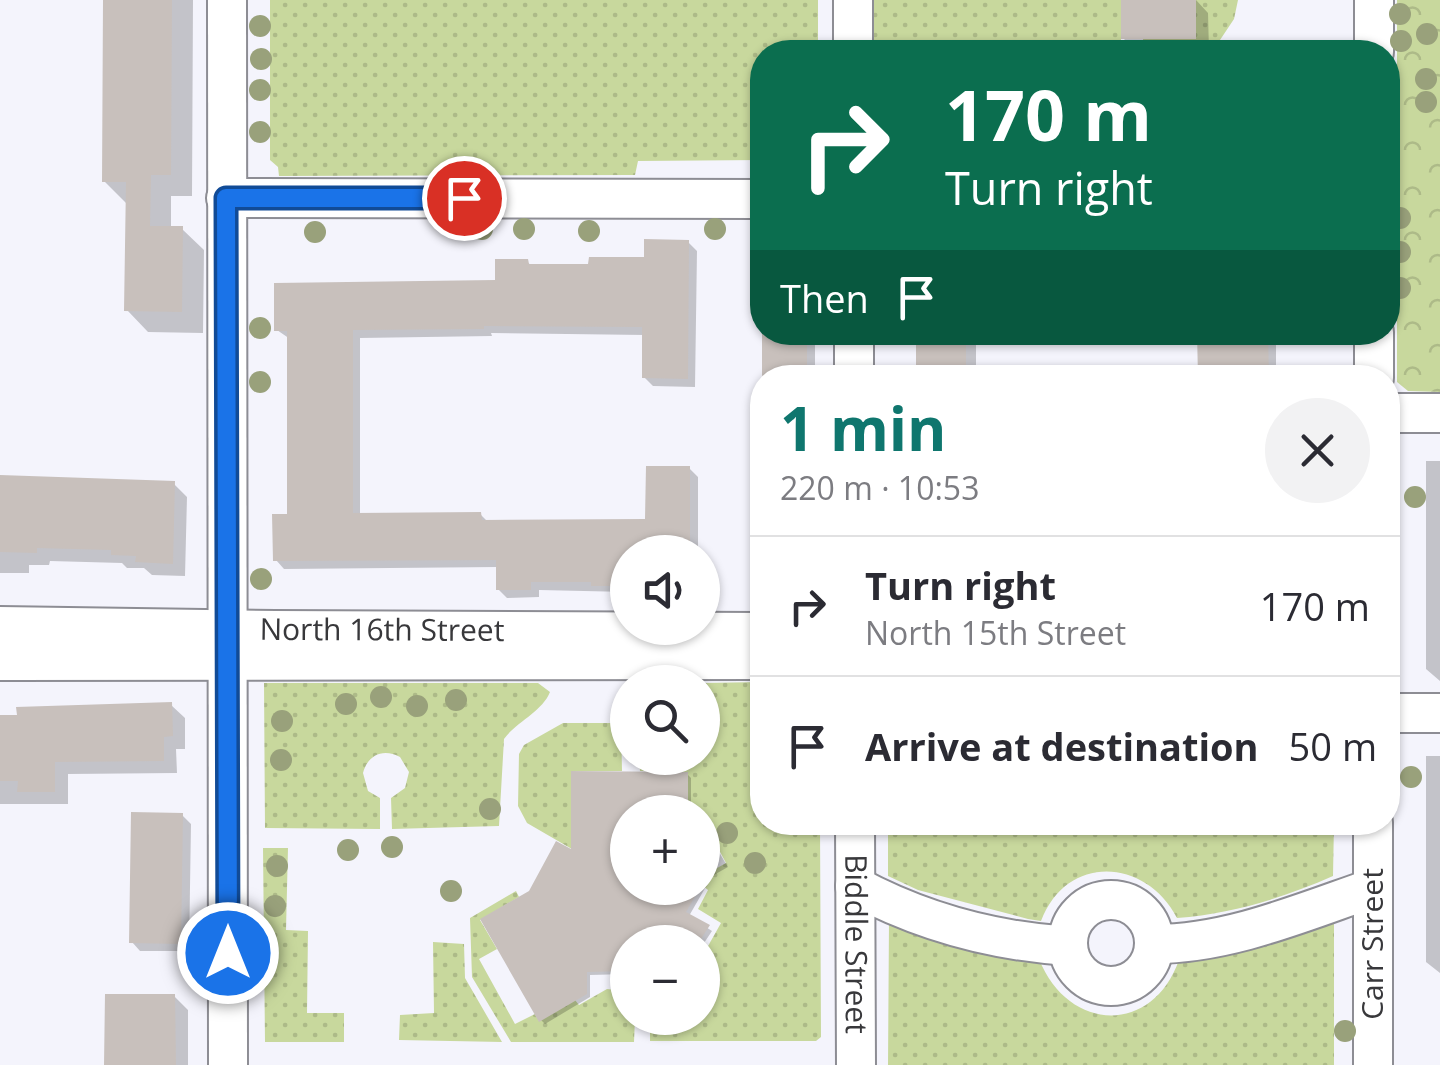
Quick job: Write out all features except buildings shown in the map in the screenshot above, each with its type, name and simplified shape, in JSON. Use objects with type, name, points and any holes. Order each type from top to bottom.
[{"type":"street","points":[[228,0],[228,1065]]},
{"type":"street","points":[[853,0],[853,40]]},
{"type":"street","points":[[1374,0],[1374,40]]},
{"type":"street","points":[[226,198],[750,199]]},
{"type":"street","points":[[1400,413],[1440,413]]},
{"type":"street","name":"North 16th Street","points":[[0,626],[227,645],[750,660]]},
{"type":"street","name":"North 16th Street","points":[[0,662],[227,645],[750,632]]},
{"type":"street","points":[[1400,713],[1440,713]]},
{"type":"street","name":"Biddle Street","points":[[855,835],[856,1065]]},
{"type":"street","name":"Carr Street","points":[[1373,835],[1373,1065]]},
{"type":"street","points":[[855,886],[896,906],[966,929],[1006,939],[1068,946]]},
{"type":"street","points":[[1154,944],[1241,931],[1373,888]]},
{"type":"street","points":[[1110,900],[1137,909],[1147,920],[1154,944],[1142,972],[1118,986],[1104,986],[1080,972],[1068,946],[1074,920],[1084,910],[1110,900]]},
{"type":"green space","points":[[270,0],[818,0],[818,40],[750,40],[750,160],[638,161],[635,175],[279,176],[278,167],[270,160]]},
{"type":"green space","points":[[873,0],[1121,0],[1121,40],[873,40]]},
{"type":"green space","points":[[1196,0],[1238,0],[1234,19],[1220,40],[1143,39],[1196,39]]},
{"type":"green space","points":[[1397,0],[1440,0],[1440,392],[1408,391],[1400,384],[1397,365],[1400,345]]},
{"type":"green space","points":[[750,682],[750,835],[820,835],[821,1037],[816,1041],[650,1041],[650,1035],[720,1035],[721,923],[698,909],[700,905],[720,905],[720,866],[726,863],[720,852],[720,795],[688,795],[688,775],[720,775],[720,683]]},
{"type":"green space","points":[[264,683],[538,683],[550,692],[504,739],[499,826],[392,829],[391,798],[405,788],[409,772],[400,757],[388,753],[373,757],[363,773],[368,791],[380,798],[380,829],[265,828]]},
{"type":"green space","points":[[563,723],[610,723],[610,771],[572,771],[577,852],[527,823],[518,806],[519,754],[524,745]]},
{"type":"green space","points":[[888,835],[1334,835],[1333,876],[1257,904],[1177,918],[1163,898],[1146,884],[1107,871],[1087,874],[1069,883],[1053,899],[1041,921],[918,890],[888,876]]},
{"type":"green space","points":[[263,848],[288,848],[286,930],[308,931],[307,1013],[344,1013],[344,1042],[265,1042]]},
{"type":"green space","points":[[516,891],[519,897],[480,920],[497,949],[479,959],[515,1024],[535,1014],[539,1021],[575,1000],[579,1005],[610,989],[610,1035],[634,1035],[634,1042],[511,1042],[472,977],[470,918]]},
{"type":"green space","points":[[1334,919],[1334,1065],[888,1065],[889,921],[1039,959],[1052,983],[1069,1001],[1089,1011],[1110,1015],[1130,1012],[1150,1002],[1166,985],[1179,960]]},
{"type":"green space","points":[[433,942],[464,944],[465,978],[502,1042],[399,1040],[400,1015],[434,1013]]},
{"type":"route","points":[[228,953],[226,198],[464,198]]}]
